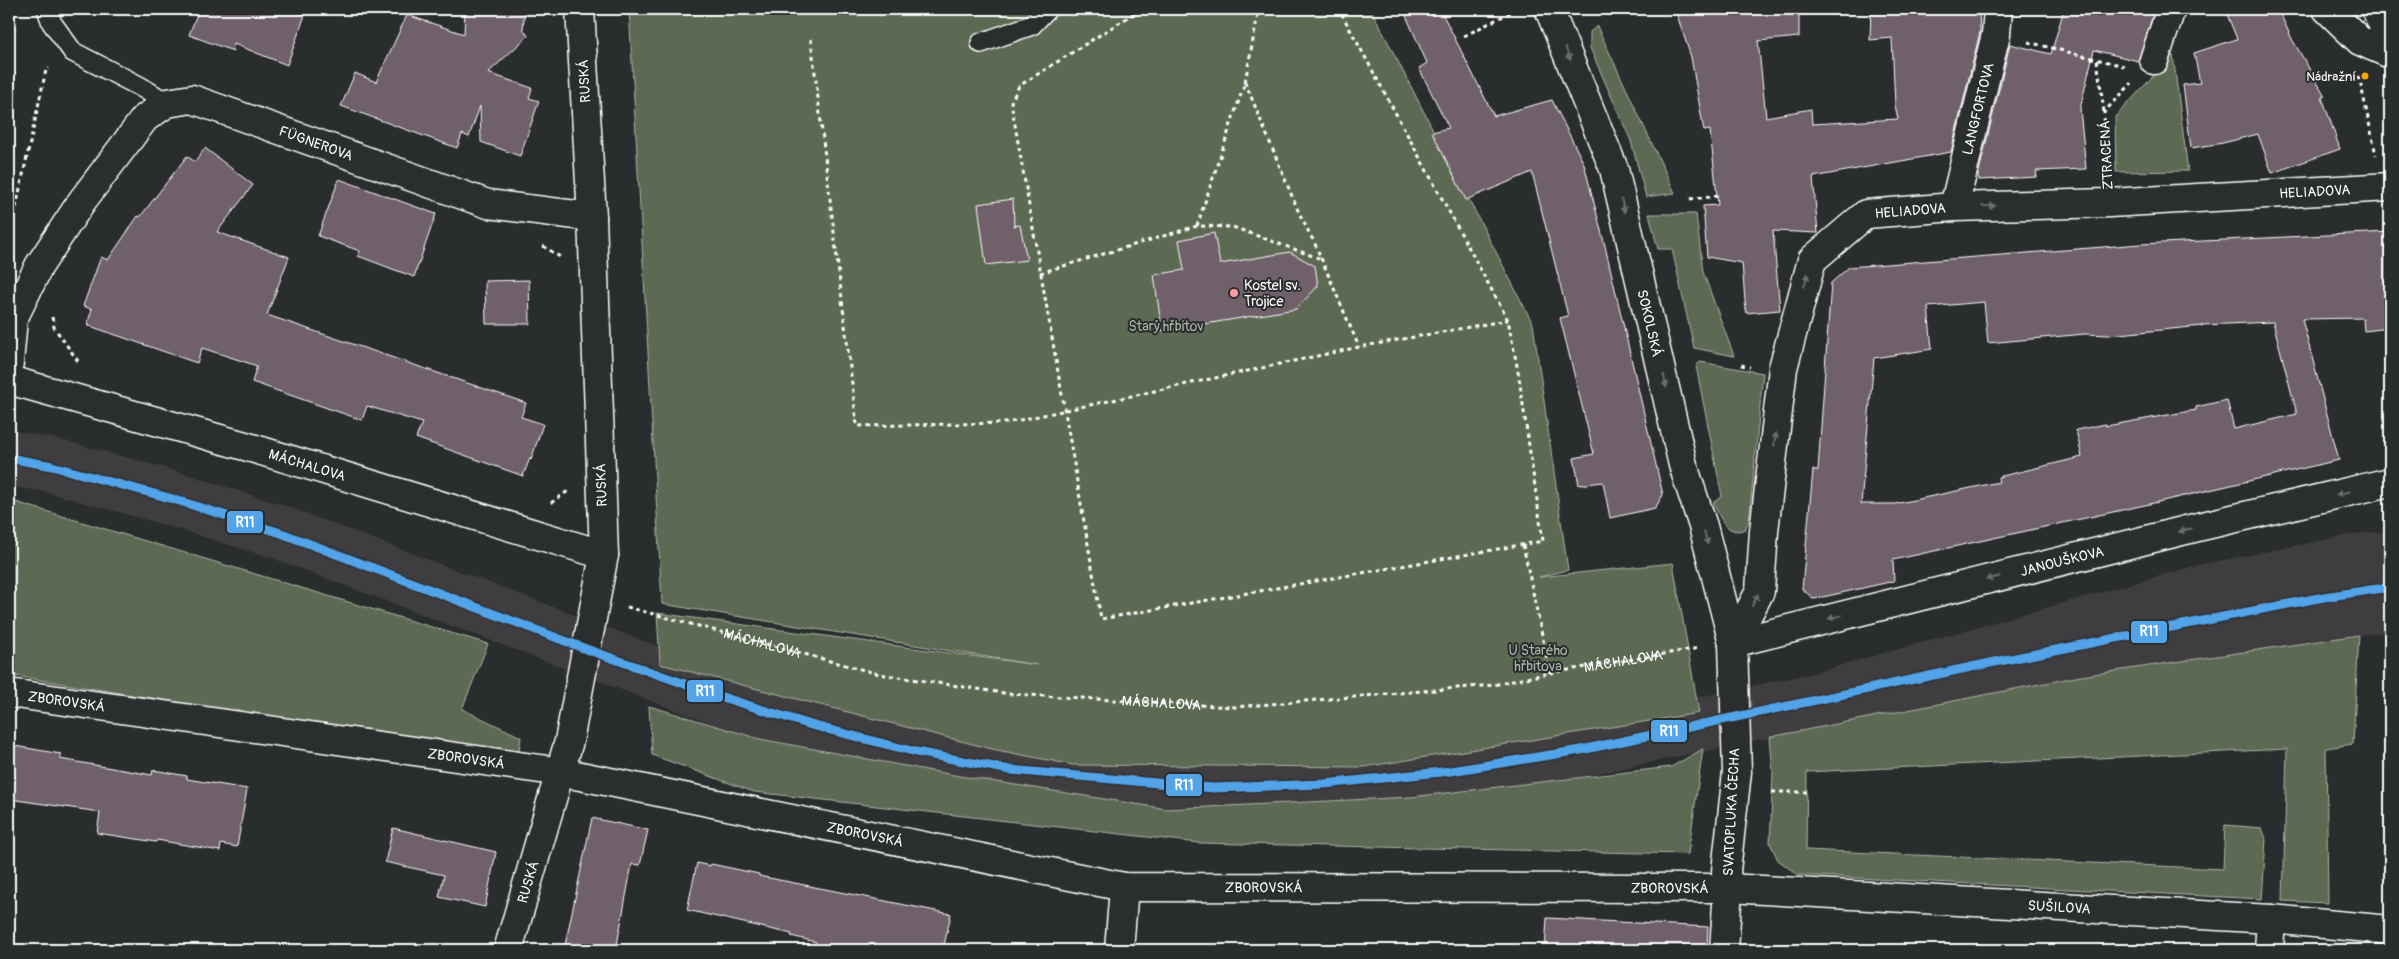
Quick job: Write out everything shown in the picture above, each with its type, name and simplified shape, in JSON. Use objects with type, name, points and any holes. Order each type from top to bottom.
[{"type":"street","name":"RUSKÁ","points":[[508,950],[561,772],[597,600],[604,555],[592,217],[580,9]]},
{"type":"street","points":[[2149,66],[2170,9]]},
{"type":"street","points":[[2327,9],[2360,41],[2390,54]]},
{"type":"street","points":[[2376,9],[2390,42]]},
{"type":"street","name":"SOKOLSKÁ","points":[[1558,11],[1614,168],[1683,465],[1703,526],[1733,643]]},
{"type":"street","name":"LANGFORTOVA","points":[[1954,207],[1997,22]]},
{"type":"street","name":"FÜGNEROVA","points":[[9,363],[13,319],[39,266],[82,201],[145,118],[167,103],[192,99],[488,204],[592,217]]},
{"type":"street","name":"HELIADOVA","points":[[1733,643],[1760,591],[1764,531],[1783,368],[1812,260],[1866,214],[1954,207],[2109,204],[2390,187]]},
{"type":"street","name":"MÁCHALOVA","points":[[9,380],[245,446],[604,555]]},
{"type":"street","name":"JANOUŠKOVA","points":[[1733,643],[2198,527],[2390,482]]},
{"type":"street","name":"SVATOPLUKA ČECHA","points":[[1724,950],[1728,888],[1726,871],[1737,772],[1733,643]]},
{"type":"street","name":"ZBOROVSKÁ","points":[[9,693],[561,772],[1124,887],[1728,888]]},
{"type":"street","points":[[1119,950],[1124,887]]},
{"type":"street","name":"SUŠILOVA","points":[[1728,888],[2271,919],[2390,930]]},
{"type":"street","points":[[2269,950],[2271,919]]},
{"type":"lane","points":[[47,9],[52,24],[73,52],[141,87],[167,103]]},
{"type":"lane","points":[[981,43],[1032,24],[1047,9]]},
{"type":"path","points":[[1141,9],[1019,86],[1011,102],[1101,619],[1543,540],[1518,371],[1508,320],[1339,9]]},
{"type":"path","points":[[1197,226],[1246,82],[1259,9]]},
{"type":"path","points":[[1464,36],[1518,9]]},
{"type":"path","points":[[1997,22],[2097,60],[2149,66]]},
{"type":"path","points":[[811,39],[857,426],[1006,423],[1359,347],[1508,320]]},
{"type":"path","points":[[2360,41],[2358,73],[2376,156]]},
{"type":"path","points":[[9,239],[46,70],[73,52]]},
{"type":"path","points":[[2097,60],[2104,112]]},
{"type":"path","name":"ZTRACENÁ","points":[[2109,204],[2104,112],[2149,66]]},
{"type":"path","points":[[1246,82],[1299,213],[1359,347]]},
{"type":"path","points":[[1690,199],[1719,196]]},
{"type":"path","points":[[1040,273],[1197,226],[1233,227],[1321,259]]},
{"type":"path","points":[[537,243],[567,262]]},
{"type":"path","points":[[52,314],[54,327],[77,363],[83,366]]},
{"type":"path","points":[[546,505],[554,502],[572,487]]},
{"type":"path","points":[[1523,544],[1550,674]]},
{"type":"path","name":"MÁCHALOVA","points":[[597,600],[657,614],[879,674],[1010,694],[1235,707],[1493,685],[1733,643]]},
{"type":"path","points":[[1772,792],[1807,792]]},
{"type":"shaded area","points":[[9,430],[58,439],[180,472],[289,507],[662,648],[1576,723],[1813,673],[2198,565],[2354,534],[2390,531],[2390,632],[2081,676],[1586,776],[1455,799],[1213,815],[1110,808],[804,751],[712,724],[272,558],[165,525],[46,492],[9,486]]},
{"type":"green space","name":"Starý hřbitov","points":[[629,9],[1371,9],[1533,324],[1568,570],[1539,577],[1673,563],[1699,713],[1364,767],[1073,765],[992,749],[660,664],[657,613],[1037,665],[662,604]]},
{"type":"green space","points":[[1597,26],[1675,193],[1646,197],[1631,141],[1590,48],[1590,32]]},
{"type":"green space","points":[[2173,55],[2188,171],[2116,172],[2115,117]]},
{"type":"green space","points":[[1649,214],[1696,214],[1703,272],[1734,356],[1694,348],[1672,249],[1658,249]]},
{"type":"green space","points":[[1700,362],[1763,373],[1749,521],[1745,529],[1739,531],[1729,528],[1725,524],[1713,503],[1722,496],[1696,366]]},
{"type":"green space","points":[[9,500],[488,644],[462,709],[521,737],[518,757],[9,675]]},
{"type":"green space","points":[[2359,635],[2353,744],[2326,748],[2328,903],[2283,901],[2287,749],[1807,772],[1806,850],[2223,869],[2225,825],[2262,828],[2266,839],[2262,899],[1798,875],[1778,860],[1770,843],[1773,773],[1770,737],[2081,676]]},
{"type":"green space","points":[[649,706],[760,739],[959,776],[1167,809],[1411,797],[1671,767],[1703,749],[1688,854],[1199,843],[754,792],[652,755]]},
{"type":"building","points":[[199,9],[288,9],[305,15],[287,65],[234,44],[233,51],[189,35]]},
{"type":"building","points":[[465,9],[525,9],[523,29],[528,36],[488,73],[532,88],[529,98],[539,101],[520,156],[481,142],[480,106],[469,137],[462,134],[457,148],[341,106],[355,73],[376,82],[407,15],[464,34]]},
{"type":"building","points":[[1403,9],[1440,9],[1494,116],[1552,100],[1584,164],[1605,246],[1663,495],[1655,508],[1610,518],[1603,482],[1579,485],[1574,458],[1594,454],[1560,318],[1568,316],[1532,172],[1466,200],[1432,132],[1449,128],[1419,68],[1427,63]]},
{"type":"building","points":[[1675,9],[1799,9],[1799,37],[1758,41],[1766,117],[1811,109],[1812,124],[1898,119],[1895,105],[1892,38],[1870,40],[1871,9],[1979,9],[1980,32],[1951,152],[1813,177],[1818,233],[1773,231],[1780,310],[1746,313],[1742,263],[1707,257],[1703,206],[1718,205],[1710,130],[1704,131],[1691,57]]},
{"type":"building","points":[[2064,9],[2155,9],[2138,61],[2094,50],[2080,109],[2086,169],[2036,171],[2037,177],[1979,180],[1978,176],[2010,44],[2051,54]]},
{"type":"building","points":[[2225,9],[2278,9],[2292,39],[2325,96],[2322,97],[2340,149],[2272,173],[2258,134],[2223,143],[2191,148],[2183,85],[2200,83],[2194,53],[2237,39]]},
{"type":"building","points":[[205,148],[253,185],[217,232],[289,257],[267,315],[526,403],[521,417],[543,424],[531,460],[530,458],[523,476],[416,438],[422,423],[367,406],[362,420],[252,382],[257,366],[202,348],[197,363],[87,325],[92,309],[83,306],[101,257],[108,260],[138,216],[140,217],[187,156],[195,162]]},
{"type":"building","points":[[339,179],[436,214],[414,277],[358,256],[360,251],[318,236]]},
{"type":"building","points":[[1013,199],[1014,226],[1020,225],[1027,260],[986,265],[978,204]]},
{"type":"building","points":[[2390,232],[2390,328],[2364,331],[2363,318],[2302,319],[2339,460],[1893,560],[1894,581],[1814,599],[1802,589],[1813,470],[1818,470],[1831,283],[1849,267],[2141,244]],"holes":[[[1984,302],[1988,343],[2085,334],[2109,335],[2202,325],[2273,322],[2297,414],[2234,429],[2227,400],[2196,407],[2196,410],[2076,430],[2082,457],[1998,477],[1999,482],[1895,504],[1861,504],[1874,358],[1932,349],[1928,307]]]},
{"type":"building","name":"Kostel sv. Trojice","points":[[1214,233],[1220,264],[1290,252],[1315,266],[1318,286],[1296,309],[1162,331],[1154,275],[1184,270],[1179,240]]},
{"type":"building","points":[[529,280],[530,324],[486,324],[485,281]]},
{"type":"building","points":[[9,745],[61,754],[60,759],[152,775],[153,770],[187,776],[187,779],[247,789],[237,847],[221,844],[220,851],[157,840],[156,842],[97,833],[100,812],[9,799]]},
{"type":"building","points":[[592,818],[648,830],[640,865],[632,864],[616,950],[564,950]]},
{"type":"building","points":[[393,828],[496,852],[485,907],[439,897],[444,875],[385,862]]},
{"type":"building","points":[[697,863],[710,866],[711,864],[759,874],[759,876],[951,914],[943,950],[815,950],[816,942],[791,936],[792,934],[687,910]]},
{"type":"building","points":[[1547,918],[1708,927],[1707,950],[1545,950]]},
{"type":"transit line","name":"R11","points":[[9,458],[52,466],[173,499],[281,533],[586,649],[722,697],[811,725],[916,752],[1010,770],[1213,788],[1324,784],[1451,771],[1581,750],[1995,662],[2324,597],[2390,587]]},
{"type":"place","name":"Nádražní","points":[[2365,76]]},
{"type":"place","name":"Kostel sv. Trojice","points":[[1234,293]]},
{"type":"park label","name":"U Starého hřbitova","points":[[1538,658]]}]
